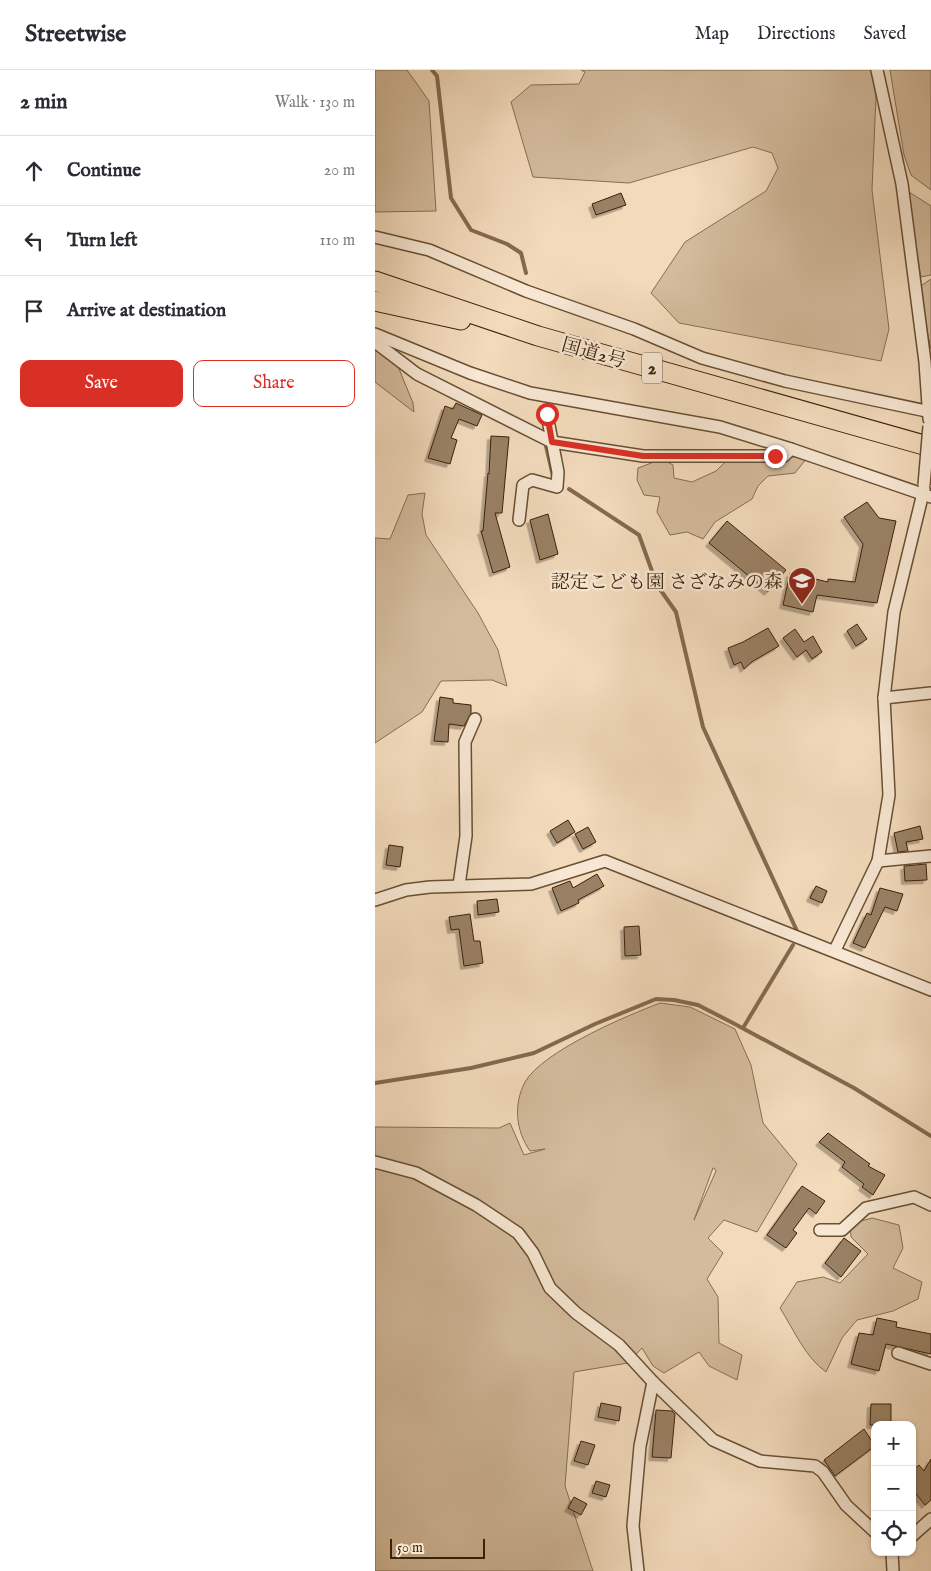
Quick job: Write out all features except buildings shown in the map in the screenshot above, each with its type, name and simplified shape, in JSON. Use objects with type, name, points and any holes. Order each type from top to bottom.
[{"type":"highway","points":[[375,273],[466,311]]},
{"type":"highway","name":"国道2号","points":[[375,280],[538,336],[931,447]]},
{"type":"highway","points":[[375,301],[538,336]]},
{"type":"street","points":[[835,950],[878,861],[889,795],[884,698],[894,612],[926,493],[930,412],[902,184],[877,70]]},
{"type":"street","points":[[375,237],[429,250],[526,291],[634,329],[702,358],[785,381],[930,412]]},
{"type":"street","points":[[375,334],[470,373],[530,393],[720,426],[926,493]]},
{"type":"street","points":[[375,342],[417,374],[552,442],[643,456],[784,456],[791,448]]},
{"type":"street","points":[[519,520],[523,485],[532,480],[557,487],[558,472],[547,414]]},
{"type":"street","points":[[884,698],[931,693]]},
{"type":"street","points":[[459,885],[465,836],[465,742],[475,719]]},
{"type":"street","points":[[878,861],[931,856]]},
{"type":"street","points":[[375,900],[406,890],[459,885],[531,884],[605,861],[784,933],[835,950],[931,990]]},
{"type":"street","points":[[375,1162],[416,1173],[476,1205],[518,1233],[533,1254],[550,1288],[576,1314],[619,1345],[653,1382],[713,1440],[760,1461],[815,1466],[823,1472],[846,1505],[871,1528]]},
{"type":"street","points":[[820,1230],[842,1230],[866,1208],[915,1197],[931,1206]]},
{"type":"street","points":[[898,1353],[931,1364]]},
{"type":"street","points":[[638,1571],[633,1526],[640,1446],[653,1382]]},
{"type":"street","points":[[916,1532],[931,1519]]},
{"type":"street","points":[[892,1556],[893,1571]]},
{"type":"shaded area","points":[[375,70],[407,70],[429,101],[436,211],[375,212]]},
{"type":"shaded area","points":[[581,70],[872,70],[876,97],[872,190],[889,329],[881,361],[679,323],[651,293],[685,242],[766,191],[778,168],[772,153],[753,147],[629,183],[533,177],[511,102],[531,85],[579,84],[585,72]]},
{"type":"shaded area","points":[[890,70],[931,70],[931,190],[911,175],[904,155]]},
{"type":"shaded area","points":[[909,192],[931,206],[931,275],[921,277],[907,199]]},
{"type":"shaded area","points":[[931,279],[931,349],[918,288]]},
{"type":"shaded area","points":[[375,348],[397,364],[413,403],[414,412],[375,382]]},
{"type":"shaded area","points":[[775,456],[807,458],[795,473],[768,476],[758,486],[752,499],[715,522],[703,539],[687,532],[670,535],[657,512],[660,497],[644,495],[637,480],[638,468],[662,459],[673,465],[674,478],[692,482],[716,471],[728,459]]},
{"type":"shaded area","points":[[425,493],[422,514],[426,535],[478,613],[498,650],[507,686],[492,680],[441,681],[422,712],[375,743],[375,538],[390,539],[408,495]]},
{"type":"shaded area","points":[[660,1003],[690,1007],[735,1029],[751,1065],[763,1123],[797,1164],[757,1232],[724,1220],[708,1238],[723,1253],[707,1279],[718,1297],[719,1343],[742,1355],[737,1380],[709,1366],[699,1352],[664,1373],[653,1366],[642,1348],[628,1363],[574,1372],[565,1486],[593,1571],[375,1571],[375,1127],[499,1128],[510,1123],[524,1155],[545,1149],[530,1151],[519,1126],[519,1100],[525,1082],[549,1058],[567,1047]],"holes":[[[713,1168],[716,1171],[694,1220]]]},
{"type":"shaded area","points":[[872,1218],[899,1225],[903,1248],[893,1268],[922,1282],[918,1299],[893,1311],[857,1320],[842,1338],[826,1372],[812,1359],[800,1343],[780,1308],[797,1282],[823,1277],[840,1283],[868,1254],[851,1237],[850,1224]]},
{"type":"waterway","points":[[432,70],[437,76],[451,198],[471,230],[507,244],[521,253],[526,273]]},
{"type":"waterway","points":[[546,446],[553,476]]},
{"type":"waterway","points":[[569,489],[639,535],[657,585],[676,612],[703,727],[797,931]]},
{"type":"waterway","points":[[743,1028],[793,945]]},
{"type":"waterway","points":[[375,1083],[471,1068],[534,1053],[595,1024],[656,999],[674,1000],[698,1005],[733,1023],[854,1088],[931,1136]]},
{"type":"place","name":"認定こども園 さざなみの森","points":[[802,605]]},
{"type":"route","points":[[547,414],[552,442],[643,456],[775,456]]}]
